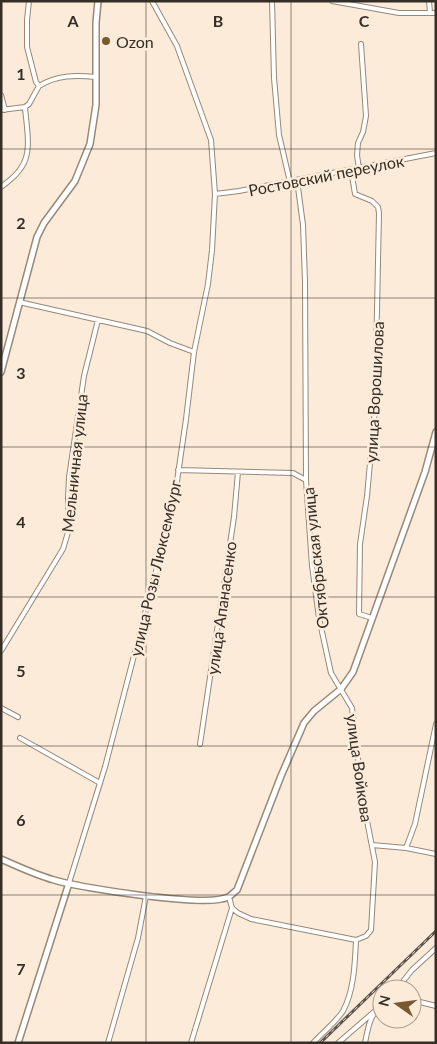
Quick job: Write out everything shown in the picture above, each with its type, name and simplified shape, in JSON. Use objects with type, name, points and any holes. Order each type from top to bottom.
[{"type":"main road","points":[[1,372],[37,237],[44,223],[71,188],[90,144],[95,113],[98,1]]},
{"type":"main road","points":[[1,859],[55,881],[146,896],[182,900],[229,897],[237,890],[281,776],[304,723],[314,711],[341,689],[353,672],[425,472],[436,432]]},
{"type":"main road","name":"улица Розы Люксембург","points":[[18,1043],[69,884]]},
{"type":"street","points":[[29,1],[27,47],[36,82],[39,86]]},
{"type":"street","name":"улица Розы Люксембург","points":[[69,884],[100,783],[174,502],[194,352],[208,284],[212,250],[215,194],[211,140],[177,46],[152,1]]},
{"type":"street","points":[[272,1],[274,78],[279,135],[290,182]]},
{"type":"street","points":[[332,1],[400,13],[436,13]]},
{"type":"street","points":[[428,1],[430,13]]},
{"type":"street","points":[[359,169],[357,155],[366,116],[361,44]]},
{"type":"street","points":[[1,95],[3,110],[25,107],[29,104],[39,86],[47,82],[63,76],[96,77]]},
{"type":"street","points":[[1,187],[22,168],[25,160],[28,142],[25,107]]},
{"type":"street","name":"Ростовский переулок","points":[[215,194],[290,182],[436,153]]},
{"type":"street","name":"улица Ворошилова","points":[[351,170],[356,194],[372,201],[378,207],[379,213],[375,408],[367,496],[360,544],[359,614],[372,618]]},
{"type":"street","name":"Октябрьская улица","points":[[297,180],[303,225],[306,480],[312,566],[319,618],[331,672],[341,689]]},
{"type":"street","points":[[19,302],[147,331],[170,343],[194,352]]},
{"type":"street","name":"Мельничная улица","points":[[1,651],[63,549],[69,529],[68,498],[75,440],[84,376],[98,320]]},
{"type":"street","points":[[178,470],[293,473],[306,480]]},
{"type":"street","name":"улица Апанасенко","points":[[200,744],[234,517],[238,472]]},
{"type":"street","name":"улица Войкова","points":[[341,689],[352,708],[364,800],[375,862],[371,930],[366,936],[356,940]]},
{"type":"street","points":[[1,708],[18,717]]},
{"type":"street","points":[[406,848],[415,824],[436,724]]},
{"type":"street","points":[[20,738],[100,783]]},
{"type":"street","points":[[372,845],[406,848],[436,854]]},
{"type":"street","points":[[108,1043],[138,938],[146,896]]},
{"type":"street","points":[[190,1043],[232,908],[229,897]]},
{"type":"street","points":[[232,908],[251,919],[356,940],[353,971],[342,1012],[313,1043]]},
{"type":"street","points":[[405,979],[436,948]]},
{"type":"street","points":[[422,1002],[436,1006]]},
{"type":"street","points":[[338,1043],[372,1014]]},
{"type":"street","points":[[372,1017],[368,1024],[365,1041],[372,1043]]},
{"type":"railway","points":[[320,1043],[436,931]]},
{"type":"place","name":"Ozon","points":[[106,41]]}]
